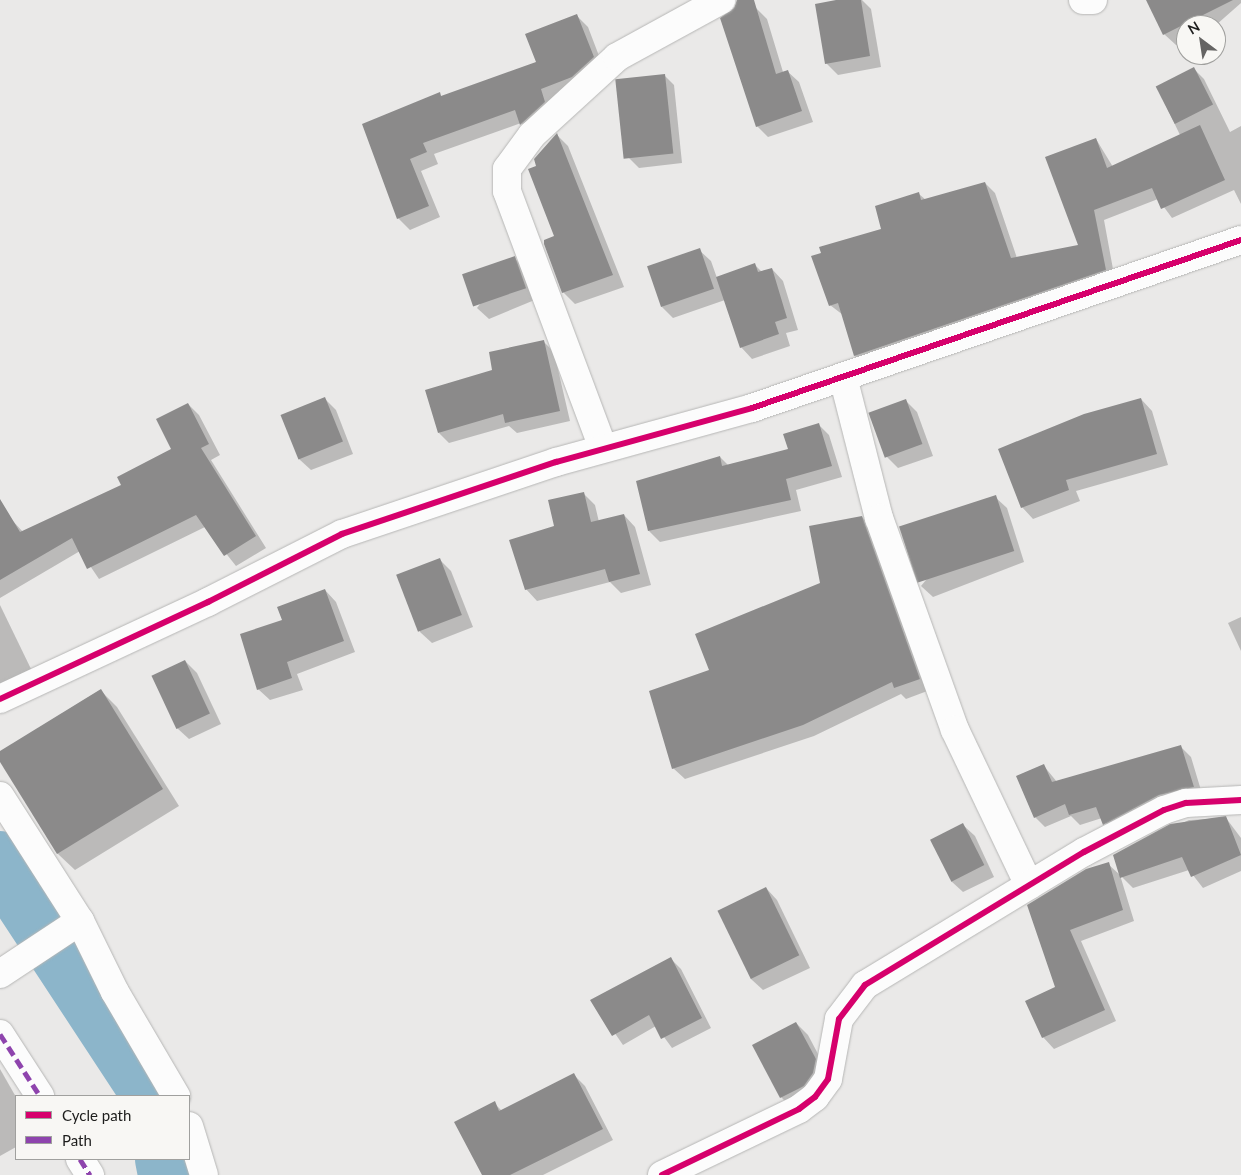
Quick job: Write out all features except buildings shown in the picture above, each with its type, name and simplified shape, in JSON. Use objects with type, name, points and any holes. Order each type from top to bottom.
[{"type":"street","points":[[603,448],[507,191],[507,168],[532,135],[617,57],[721,0]]},
{"type":"street","points":[[1083,0],[1093,0]]},
{"type":"street","points":[[0,699],[208,602],[342,534],[603,448],[752,408],[1241,240]]},
{"type":"street","points":[[843,377],[879,518],[955,730],[1029,885]]},
{"type":"street","points":[[0,796],[72,926],[115,992],[175,1095]]},
{"type":"street","points":[[662,1175],[799,1109],[815,1097],[828,1079],[838,1018],[857,991],[1029,885],[1164,810],[1186,803],[1241,800]]},
{"type":"street","points":[[6,970],[72,926]]},
{"type":"street","points":[[0,1034],[39,1095]]},
{"type":"street","points":[[190,1129],[204,1175]]},
{"type":"street","points":[[81,1160],[90,1175]]},
{"type":"waterway","points":[[0,862],[153,1095]]},
{"type":"waterway","points":[[166,1160],[169,1175]]},
{"type":"marked path","points":[[0,1034],[39,1095]]},
{"type":"marked path","points":[[81,1160],[90,1175]]},
{"type":"cycle path","points":[[0,699],[208,602],[342,534],[556,462],[752,408],[1241,240]]},
{"type":"cycle path","points":[[662,1175],[799,1109],[815,1097],[828,1079],[839,1019],[865,985],[1084,852],[1164,810],[1186,803],[1241,800]]}]
